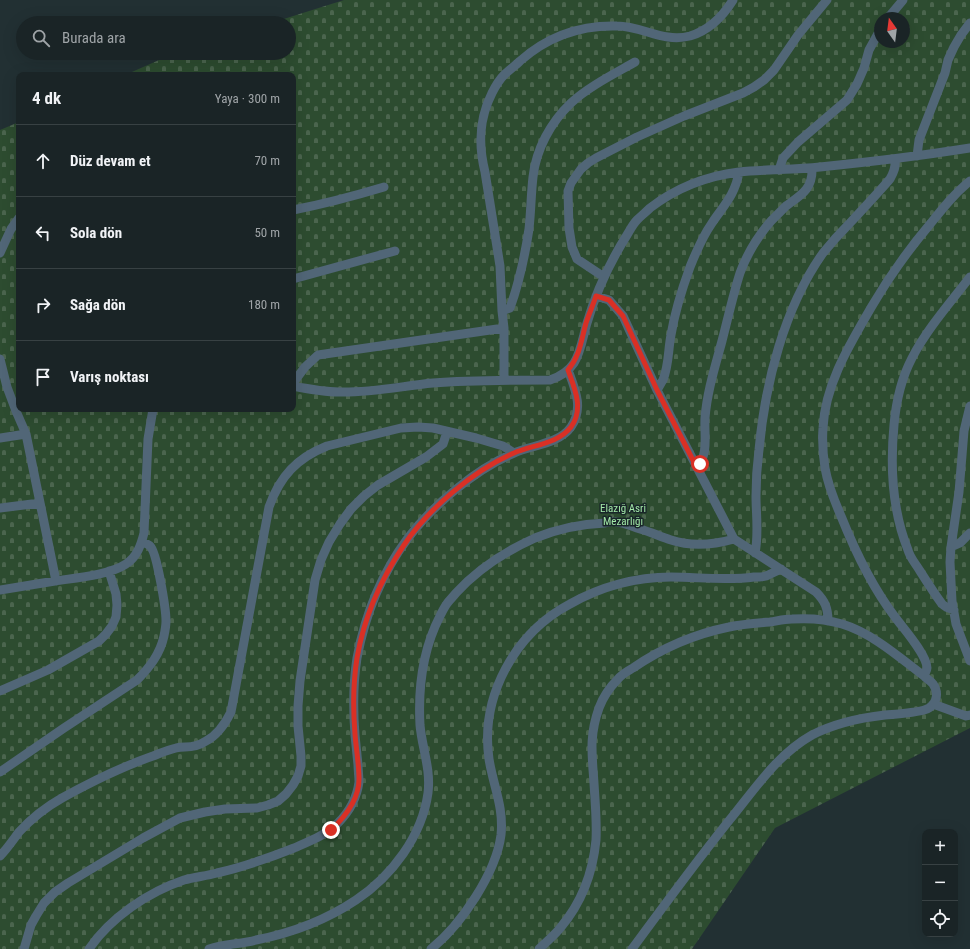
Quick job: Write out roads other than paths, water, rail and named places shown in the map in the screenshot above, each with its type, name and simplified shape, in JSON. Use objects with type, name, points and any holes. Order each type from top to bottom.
[{"type":"lane","points":[[504,380],[504,328],[500,266],[485,172],[481,158],[480,143],[483,115],[495,88],[503,76],[531,52],[572,31],[602,26],[618,26],[630,27],[665,37],[678,38],[690,36],[712,26],[733,0]]},
{"type":"lane","points":[[604,277],[577,258],[572,247],[569,228],[568,191],[571,183],[581,169],[596,158],[638,137],[684,116],[754,88],[774,70],[798,35],[827,0]]},
{"type":"lane","points":[[893,12],[903,0]]},
{"type":"lane","points":[[917,156],[918,140],[945,73],[951,53],[961,34],[970,23]]},
{"type":"lane","points":[[779,170],[783,158],[798,142],[847,100],[857,84],[874,40]]},
{"type":"lane","points":[[502,311],[510,308],[516,292],[529,229],[533,176],[536,159],[543,141],[552,126],[571,103],[583,93],[635,62]]},
{"type":"lane","points":[[296,387],[315,391],[339,392],[363,391],[434,383],[550,380],[560,376],[574,364],[578,356],[587,322],[604,277],[636,220],[650,208],[681,189],[719,176],[739,172],[812,168],[896,159],[970,147]]},
{"type":"lane","points":[[754,553],[757,544],[758,532],[756,495],[762,415],[779,345],[805,282],[824,252],[890,179],[894,173],[896,159]]},
{"type":"lane","points":[[697,468],[703,460],[706,448],[706,418],[712,377],[741,272],[748,254],[759,237],[784,208],[803,194],[807,189],[812,178],[812,168]]},
{"type":"lane","points":[[657,390],[663,380],[668,362],[671,336],[683,286],[700,244],[711,224],[731,196],[737,183],[739,172]]},
{"type":"lane","points":[[924,676],[927,668],[926,660],[876,588],[848,533],[830,488],[825,468],[822,448],[823,428],[825,409],[835,375],[878,295],[919,237],[950,199],[970,181]]},
{"type":"lane","points":[[296,209],[344,199],[384,187]]},
{"type":"lane","points":[[0,253],[11,229],[16,222]]},
{"type":"lane","points":[[296,278],[395,251]]},
{"type":"lane","points":[[954,610],[946,608],[942,604],[908,552],[896,510],[893,488],[892,446],[898,393],[911,359],[920,342],[970,277]]},
{"type":"lane","points":[[596,296],[609,300],[623,316],[657,390],[734,539],[816,592],[826,605],[828,621]]},
{"type":"lane","points":[[296,379],[305,367],[318,355],[504,328]]},
{"type":"lane","points":[[0,359],[7,386],[16,411]]},
{"type":"lane","points":[[88,949],[102,932],[127,909],[164,888],[184,880],[215,874],[279,854],[321,836],[331,830],[339,822],[352,803],[357,792],[359,780],[353,710],[357,659],[367,618],[385,576],[408,538],[422,520],[459,486],[480,472],[514,453],[559,438],[566,433],[575,420],[578,411],[576,392],[568,370]]},
{"type":"lane","points":[[970,406],[964,431],[959,492],[951,547],[951,577],[956,624],[970,661]]},
{"type":"lane","points":[[16,412],[26,434],[56,581]]},
{"type":"lane","points":[[0,590],[78,578],[109,571],[127,564],[134,557],[139,550],[144,533],[148,439],[152,412]]},
{"type":"lane","points":[[0,856],[35,817],[61,799],[101,778],[146,758],[177,748],[206,742],[221,729],[231,712],[269,507],[279,484],[295,464],[327,446],[401,428],[426,428],[476,438],[503,446],[514,453]]},
{"type":"lane","points":[[24,949],[31,925],[44,903],[55,892],[143,838],[180,818],[225,808],[257,808],[268,806],[278,801],[286,794],[298,776],[301,766],[298,726],[300,681],[315,580],[321,560],[329,542],[351,509],[364,496],[378,485],[426,457],[443,444],[447,432]]},
{"type":"lane","points":[[0,438],[26,434]]},
{"type":"lane","points":[[0,508],[40,503]]},
{"type":"lane","points":[[209,949],[217,946],[251,942],[272,937],[292,932],[314,923],[356,900],[386,876],[398,861],[419,825],[426,805],[428,791],[429,776],[421,727],[420,686],[429,644],[436,624],[446,605],[461,587],[479,571],[517,547],[558,530],[580,525],[617,522],[687,544],[704,545],[734,539]]},
{"type":"lane","points":[[951,547],[960,543],[970,533]]},
{"type":"lane","points":[[0,772],[136,680],[154,661],[160,649],[164,635],[166,620],[165,606],[155,554],[151,546],[142,542]]},
{"type":"lane","points":[[431,949],[454,927],[468,909],[480,890],[495,859],[501,834],[502,820],[489,757],[488,739],[492,704],[498,684],[508,664],[534,629],[569,604],[609,587],[628,582],[649,578],[669,577],[741,579],[767,576],[780,569]]},
{"type":"lane","points":[[0,691],[48,670],[99,641],[106,634],[116,617],[117,605],[116,594],[109,571]]},
{"type":"lane","points":[[539,949],[561,927],[573,910],[583,892],[590,872],[596,839],[591,750],[594,722],[608,691],[619,677],[663,650],[707,632],[750,624],[790,619],[809,619],[842,624],[869,635],[933,683],[937,694],[936,699],[929,708],[853,720],[836,725],[805,739],[791,749],[768,772],[714,839],[632,949]]},
{"type":"lane","points":[[933,704],[966,716],[970,715]]},
{"type":"park label","name":"Elazığ Asri Mezarlığı","points":[[623,514]]}]
